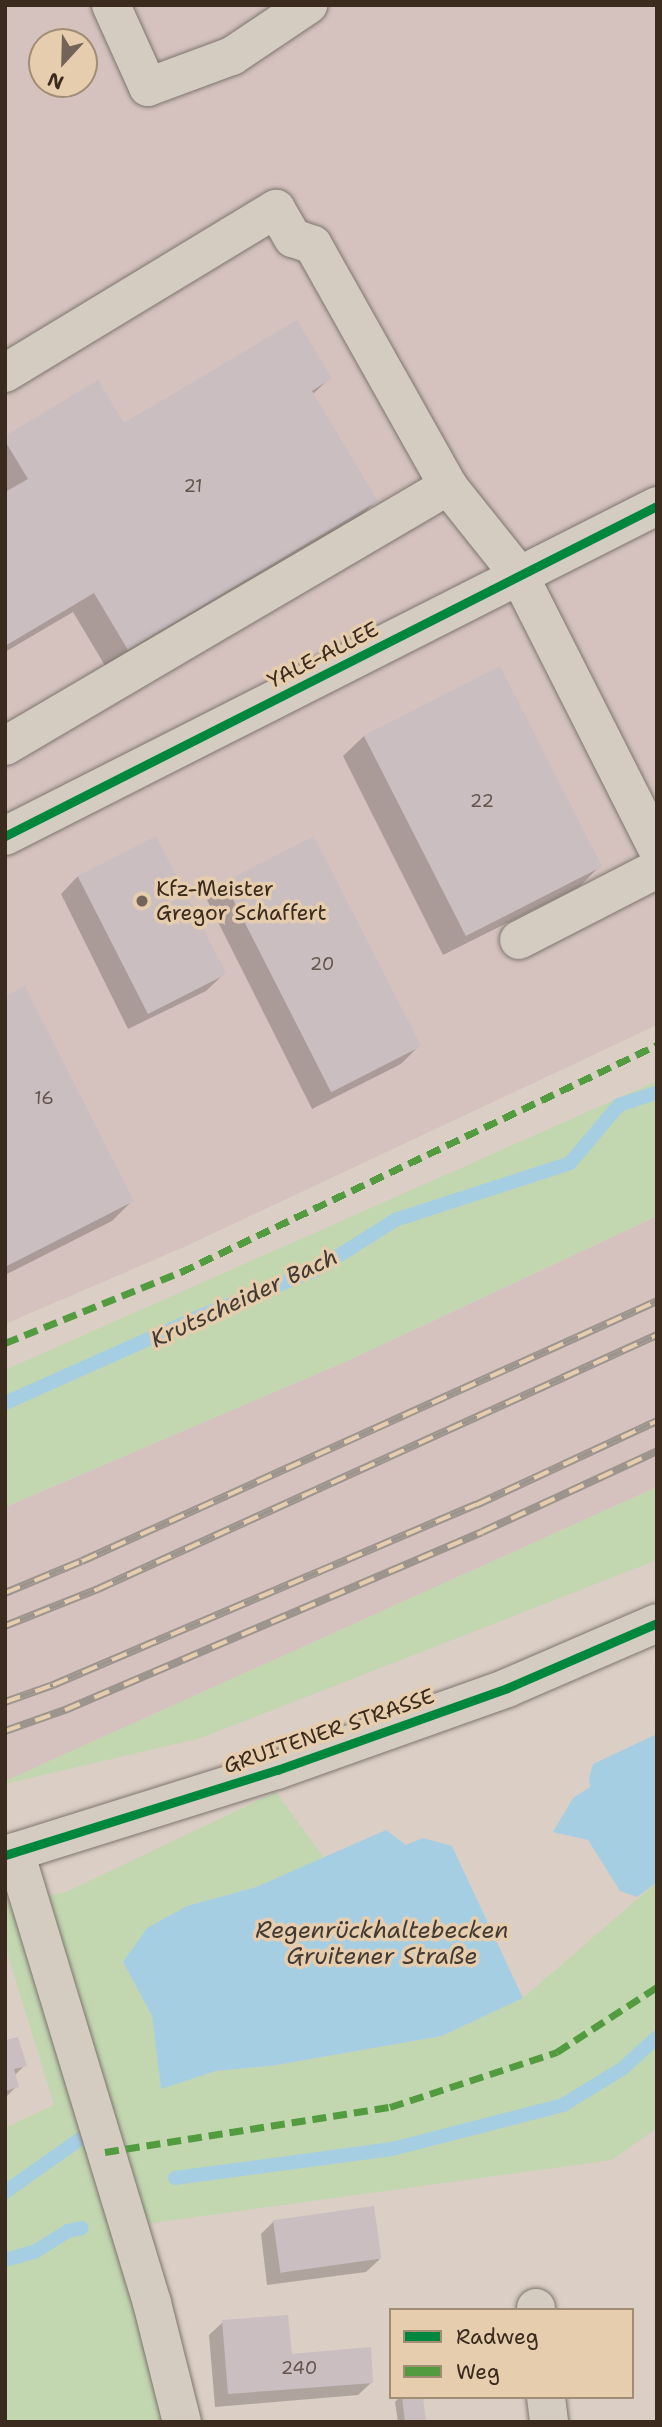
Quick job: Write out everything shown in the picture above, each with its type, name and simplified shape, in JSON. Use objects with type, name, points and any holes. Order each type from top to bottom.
[{"type":"street","points":[[111,5],[148,87],[232,56],[308,5]]},
{"type":"street","points":[[5,373],[276,209],[293,238],[313,245],[449,486],[519,575],[657,848]]},
{"type":"street","points":[[5,746],[449,486]]},
{"type":"street","name":"YALE-ALLEE","points":[[5,836],[657,506]]},
{"type":"street","points":[[519,940],[657,869]]},
{"type":"street","name":"GRUITENER STRASSE","points":[[10,1853],[277,1770],[508,1688],[657,1623]]},
{"type":"street","points":[[10,1853],[152,2304],[182,2422]]},
{"type":"street","points":[[546,2399],[548,2422]]},
{"type":"shaded area","points":[[5,5],[657,5],[657,1025],[182,1248],[5,1324]]},
{"type":"shaded area","points":[[657,1216],[657,1487],[5,1782],[5,1507],[345,1362]]},
{"type":"green space","points":[[657,1081],[657,1216],[345,1362],[5,1507],[5,1370]]},
{"type":"green space","points":[[657,1487],[657,1560],[201,1738],[5,1784],[5,1781]]},
{"type":"green space","points":[[276,1792],[324,1858],[256,1887],[187,1906],[123,1962],[152,2016],[161,2088],[216,2071],[271,2066],[442,2036],[523,1998],[657,1882],[657,2128],[612,2160],[138,2225],[166,2422],[5,2422],[5,2128],[54,2105],[5,1946],[5,1904],[66,1892]]},
{"type":"water","points":[[657,1734],[657,1882],[637,1897],[620,1891],[588,1840],[553,1832],[573,1798],[590,1787],[589,1778],[593,1764]]},
{"type":"water","name":"Regenrückhaltebecken Gruitener Straße","points":[[386,1830],[406,1845],[423,1838],[452,1846],[523,1998],[442,2036],[271,2066],[216,2071],[161,2089],[152,2016],[123,1962],[147,1928],[187,1906],[256,1887]]},
{"type":"building","points":[[297,320],[332,378],[312,391],[378,501],[128,650],[94,593],[5,646],[5,492],[28,479],[5,441],[5,436],[98,380],[124,423]]},
{"type":"building","points":[[500,666],[602,866],[466,936],[364,735]]},
{"type":"building","points":[[156,836],[226,974],[148,1014],[78,876]]},
{"type":"building","points":[[314,836],[421,1046],[331,1092],[224,882]]},
{"type":"building","points":[[25,986],[134,1201],[7,1266],[5,996]]},
{"type":"building","points":[[18,2037],[27,2066],[14,2069],[19,2087],[5,2091],[5,2040]]},
{"type":"building","points":[[374,2206],[381,2258],[280,2273],[273,2220]]},
{"type":"building","points":[[288,2315],[292,2354],[371,2347],[373,2383],[228,2394],[222,2320]]},
{"type":"building","points":[[402,2399],[423,2399],[426,2422],[405,2422]]},
{"type":"waterway","name":"Krutscheider Bach","points":[[5,1403],[198,1317],[316,1270],[395,1220],[570,1163],[619,1105],[657,1093]]},
{"type":"waterway","points":[[175,2178],[392,2149],[563,2105],[622,2069],[657,2037]]},
{"type":"waterway","points":[[5,2192],[80,2139]]},
{"type":"waterway","points":[[5,2260],[36,2251],[68,2231],[82,2228]]},
{"type":"railway","points":[[5,1593],[82,1561],[657,1301]]},
{"type":"railway","points":[[5,1626],[98,1589],[657,1335]]},
{"type":"railway","points":[[5,1702],[53,1685],[476,1505],[657,1421]]},
{"type":"railway","points":[[5,1731],[65,1710],[482,1532],[657,1451]]},
{"type":"marked path","points":[[5,1343],[181,1272],[657,1045]]},
{"type":"marked path","points":[[105,2152],[390,2107],[557,2052],[657,1987]]},
{"type":"cycle path","points":[[5,836],[657,506]]},
{"type":"cycle path","points":[[5,1855],[277,1770],[507,1688],[657,1623]]},
{"type":"place","name":"Kfz-Meister Gregor Schaffert","points":[[142,901]]}]
